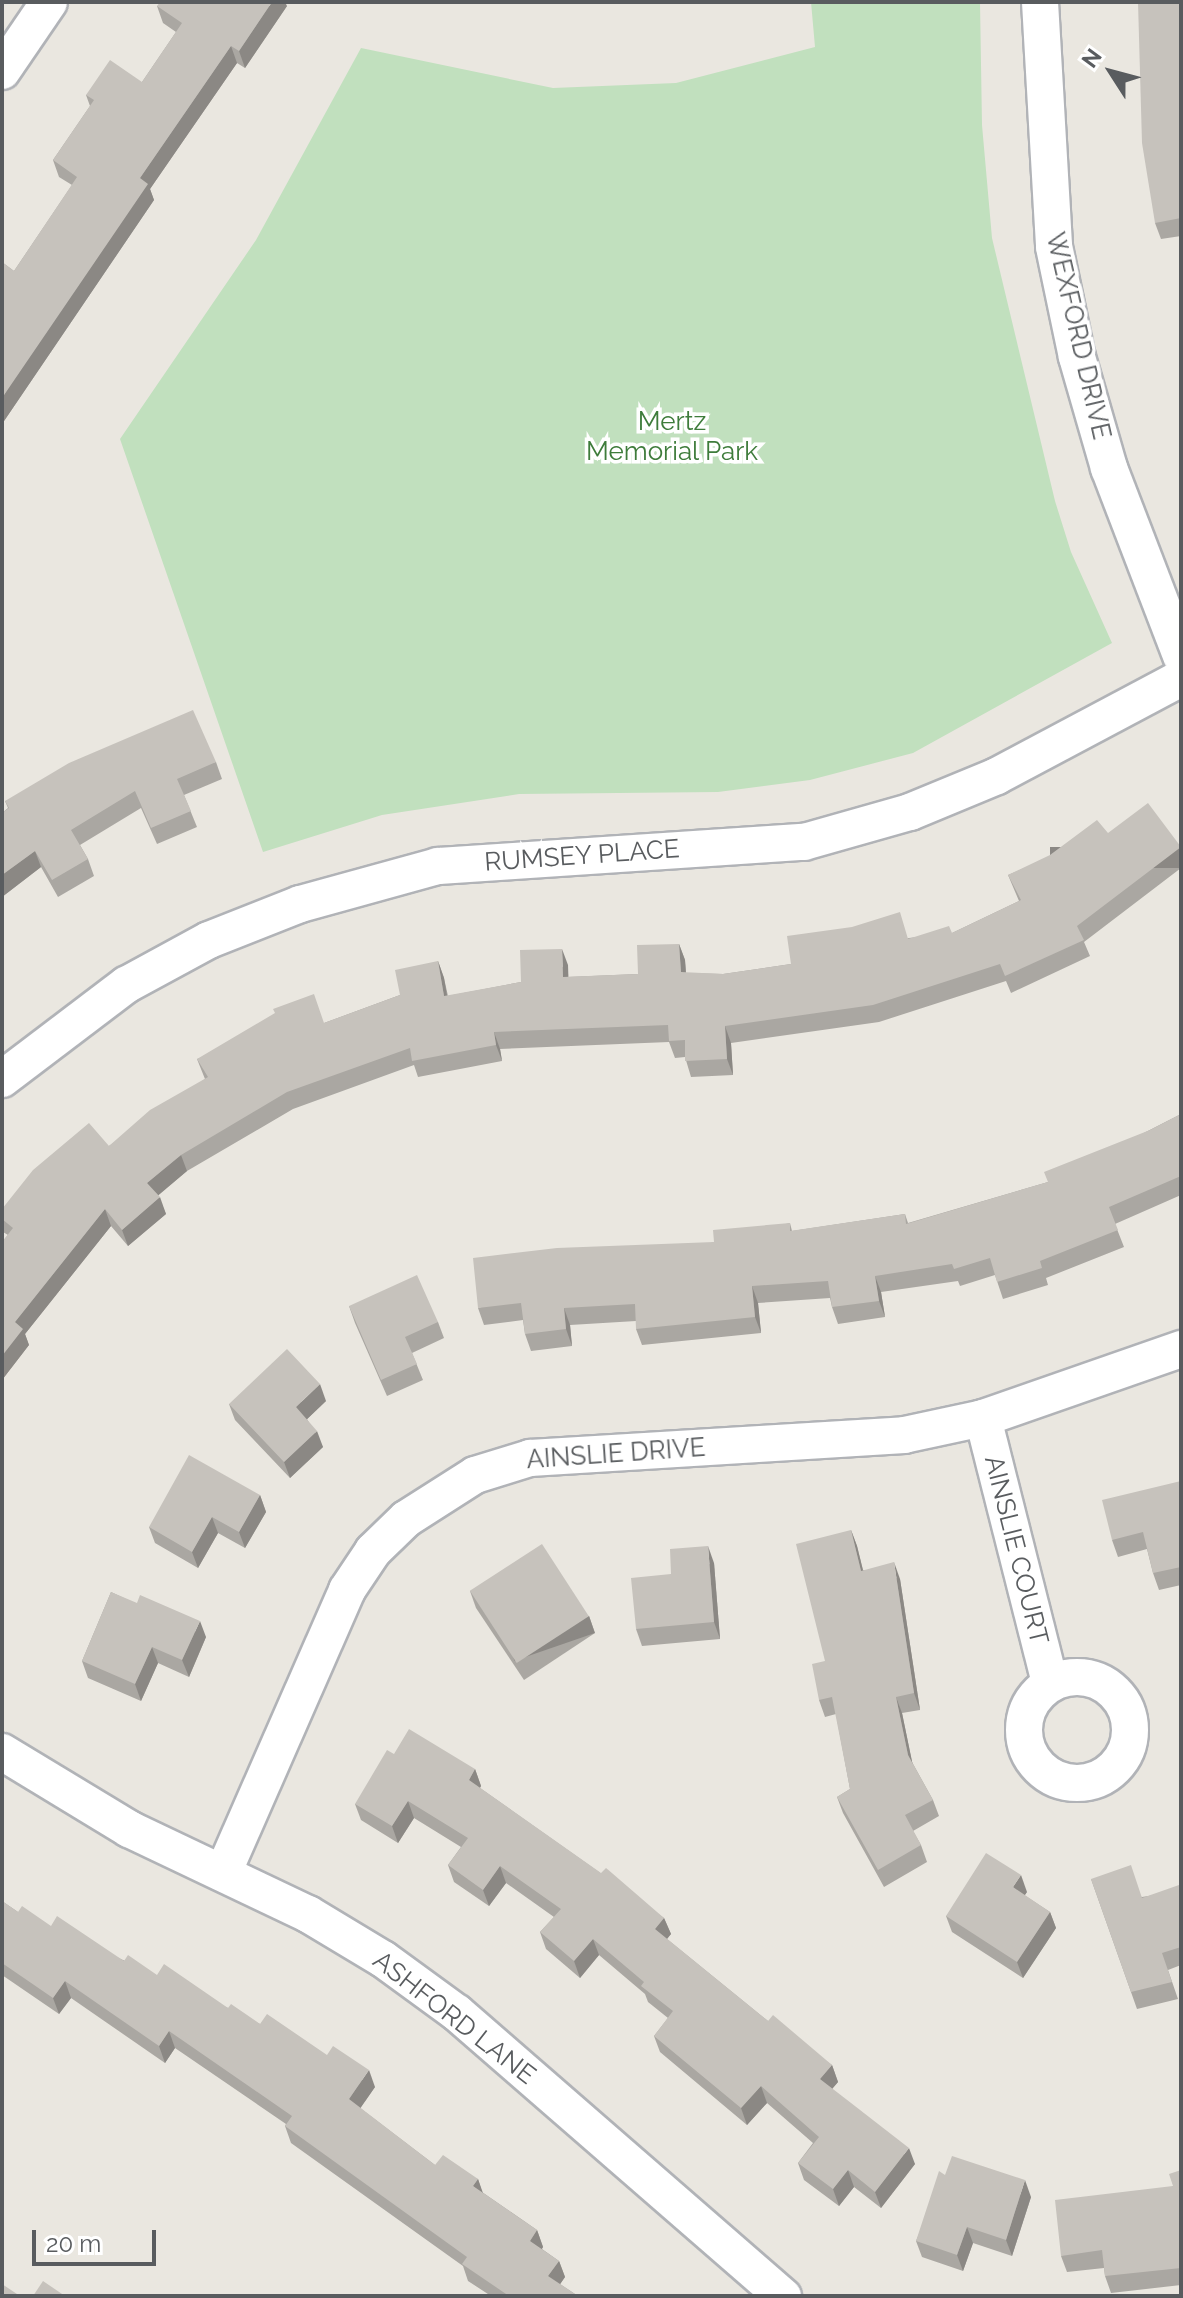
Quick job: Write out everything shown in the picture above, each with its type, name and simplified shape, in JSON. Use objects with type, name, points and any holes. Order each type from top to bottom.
[{"type":"street","points":[[2,71],[49,2]]},
{"type":"street","name":"WEXFORD DRIVE","points":[[1040,2],[1054,247],[1077,357],[1109,468],[1181,656]]},
{"type":"street","name":"RUMSEY PLACE","points":[[2,1079],[126,985],[209,940],[300,904],[438,866],[804,842],[910,812],[997,776],[1181,678]]},
{"type":"street","name":"AINSLIE DRIVE","points":[[223,1873],[347,1590],[395,1530],[442,1493],[475,1475],[530,1458],[904,1435],[983,1418],[1181,1349]]},
{"type":"street","name":"AINSLIE COURT","points":[[983,1418],[1050,1683]]},
{"type":"street","name":"ASHFORD LANE","points":[[2,1752],[129,1829],[345,1936],[457,2013],[783,2296]]},
{"type":"green space","name":"Mertz Memorial Park","points":[[811,2],[980,2],[982,125],[992,238],[1055,501],[1071,552],[1112,643],[913,753],[810,780],[718,792],[519,794],[382,815],[263,852],[120,439],[256,240],[361,48],[553,88],[676,83],[815,47]]},
{"type":"building","points":[[160,2],[272,2],[239,51],[231,46],[140,178],[148,184],[2,398],[2,262],[14,271],[77,177],[53,160],[94,100],[86,95],[110,60],[142,82],[182,23],[157,6]]},
{"type":"building","points":[[1138,2],[1181,2],[1181,218],[1155,223],[1142,143]]},
{"type":"building","points":[[193,710],[216,762],[177,779],[191,811],[151,828],[135,791],[71,830],[88,859],[52,880],[35,851],[2,875],[2,813],[9,808],[5,801],[69,763]]},
{"type":"building","points":[[1148,803],[1181,847],[1077,926],[1084,940],[1005,976],[1000,964],[873,1005],[725,1026],[727,1059],[685,1061],[685,1040],[669,1041],[668,1025],[494,1032],[496,1045],[412,1061],[410,1048],[287,1092],[181,1155],[147,1183],[160,1197],[122,1230],[105,1209],[15,1322],[23,1329],[2,1356],[2,1242],[13,1228],[2,1219],[2,1209],[33,1170],[89,1123],[109,1146],[150,1110],[208,1077],[197,1059],[275,1013],[273,1009],[314,994],[324,1023],[400,995],[395,970],[438,961],[444,996],[521,982],[520,950],[562,949],[563,977],[638,974],[637,945],[679,944],[681,972],[723,974],[791,964],[787,936],[852,927],[900,912],[908,939],[949,926],[952,933],[1021,900],[1008,875],[1050,855],[1097,820],[1108,833]]},
{"type":"building","points":[[1181,1114],[1181,1176],[1109,1207],[1118,1230],[1040,1261],[1042,1268],[997,1282],[990,1258],[954,1269],[952,1264],[875,1276],[879,1301],[832,1307],[828,1281],[752,1286],[755,1317],[636,1329],[635,1304],[564,1308],[566,1329],[525,1334],[521,1303],[478,1308],[473,1258],[557,1248],[714,1242],[713,1230],[790,1223],[790,1231],[905,1214],[906,1224],[1048,1182],[1044,1172],[1150,1130]]},
{"type":"building","points":[[417,1275],[438,1322],[405,1337],[417,1364],[381,1380],[349,1306]]},
{"type":"building","points":[[287,1349],[320,1384],[296,1407],[317,1431],[284,1462],[229,1404]]},
{"type":"building","points":[[189,1455],[260,1495],[239,1532],[212,1517],[192,1552],[149,1527]]},
{"type":"building","points":[[1181,1481],[1181,1567],[1153,1573],[1143,1532],[1112,1540],[1102,1500]]},
{"type":"building","points":[[851,1530],[861,1571],[894,1562],[914,1693],[896,1697],[908,1755],[933,1800],[905,1815],[921,1845],[878,1870],[837,1797],[850,1789],[832,1697],[819,1700],[812,1664],[825,1661],[796,1544]]},
{"type":"building","points":[[542,1544],[589,1616],[517,1663],[470,1591]]},
{"type":"building","points":[[708,1546],[714,1622],[636,1629],[631,1578],[671,1574],[670,1549]]},
{"type":"building","points":[[111,1592],[137,1603],[140,1595],[200,1621],[182,1660],[152,1647],[135,1684],[82,1661]]},
{"type":"building","points":[[409,1729],[475,1769],[469,1780],[601,1873],[606,1868],[664,1918],[655,1929],[768,2021],[773,2015],[832,2065],[820,2079],[909,2148],[875,2192],[848,2170],[833,2189],[798,2163],[819,2137],[761,2086],[741,2108],[654,2036],[673,2011],[641,1986],[644,1982],[593,1939],[574,1961],[540,1932],[561,1909],[500,1866],[483,1890],[448,1865],[468,1838],[408,1801],[392,1826],[355,1804],[387,1750],[394,1754]]},
{"type":"building","points":[[986,1853],[1021,1875],[1013,1887],[1050,1912],[1017,1962],[946,1916]]},
{"type":"building","points":[[1131,1865],[1142,1898],[1179,1885],[1181,1947],[1162,1953],[1172,1982],[1131,1992],[1091,1879]]},
{"type":"building","points":[[2,1901],[18,1912],[22,1906],[51,1926],[57,1916],[124,1961],[128,1955],[157,1975],[164,1964],[228,2008],[231,2004],[260,2024],[267,2014],[327,2055],[333,2046],[369,2070],[349,2099],[435,2165],[443,2155],[478,2179],[473,2186],[537,2230],[530,2241],[559,2261],[548,2276],[578,2296],[509,2296],[462,2264],[467,2257],[285,2126],[292,2116],[169,2031],[159,2046],[65,1981],[53,1998],[2,1963]]},
{"type":"building","points":[[952,2156],[1025,2180],[1006,2240],[967,2227],[957,2255],[916,2241],[939,2171],[945,2175]]},
{"type":"building","points":[[1181,2170],[1181,2268],[1105,2276],[1102,2250],[1061,2256],[1055,2200],[1173,2186],[1169,2174]]},
{"type":"building","points":[[43,2281],[65,2296],[33,2296]]},
{"type":"building","points":[[2,2284],[20,2296],[2,2296]]}]
